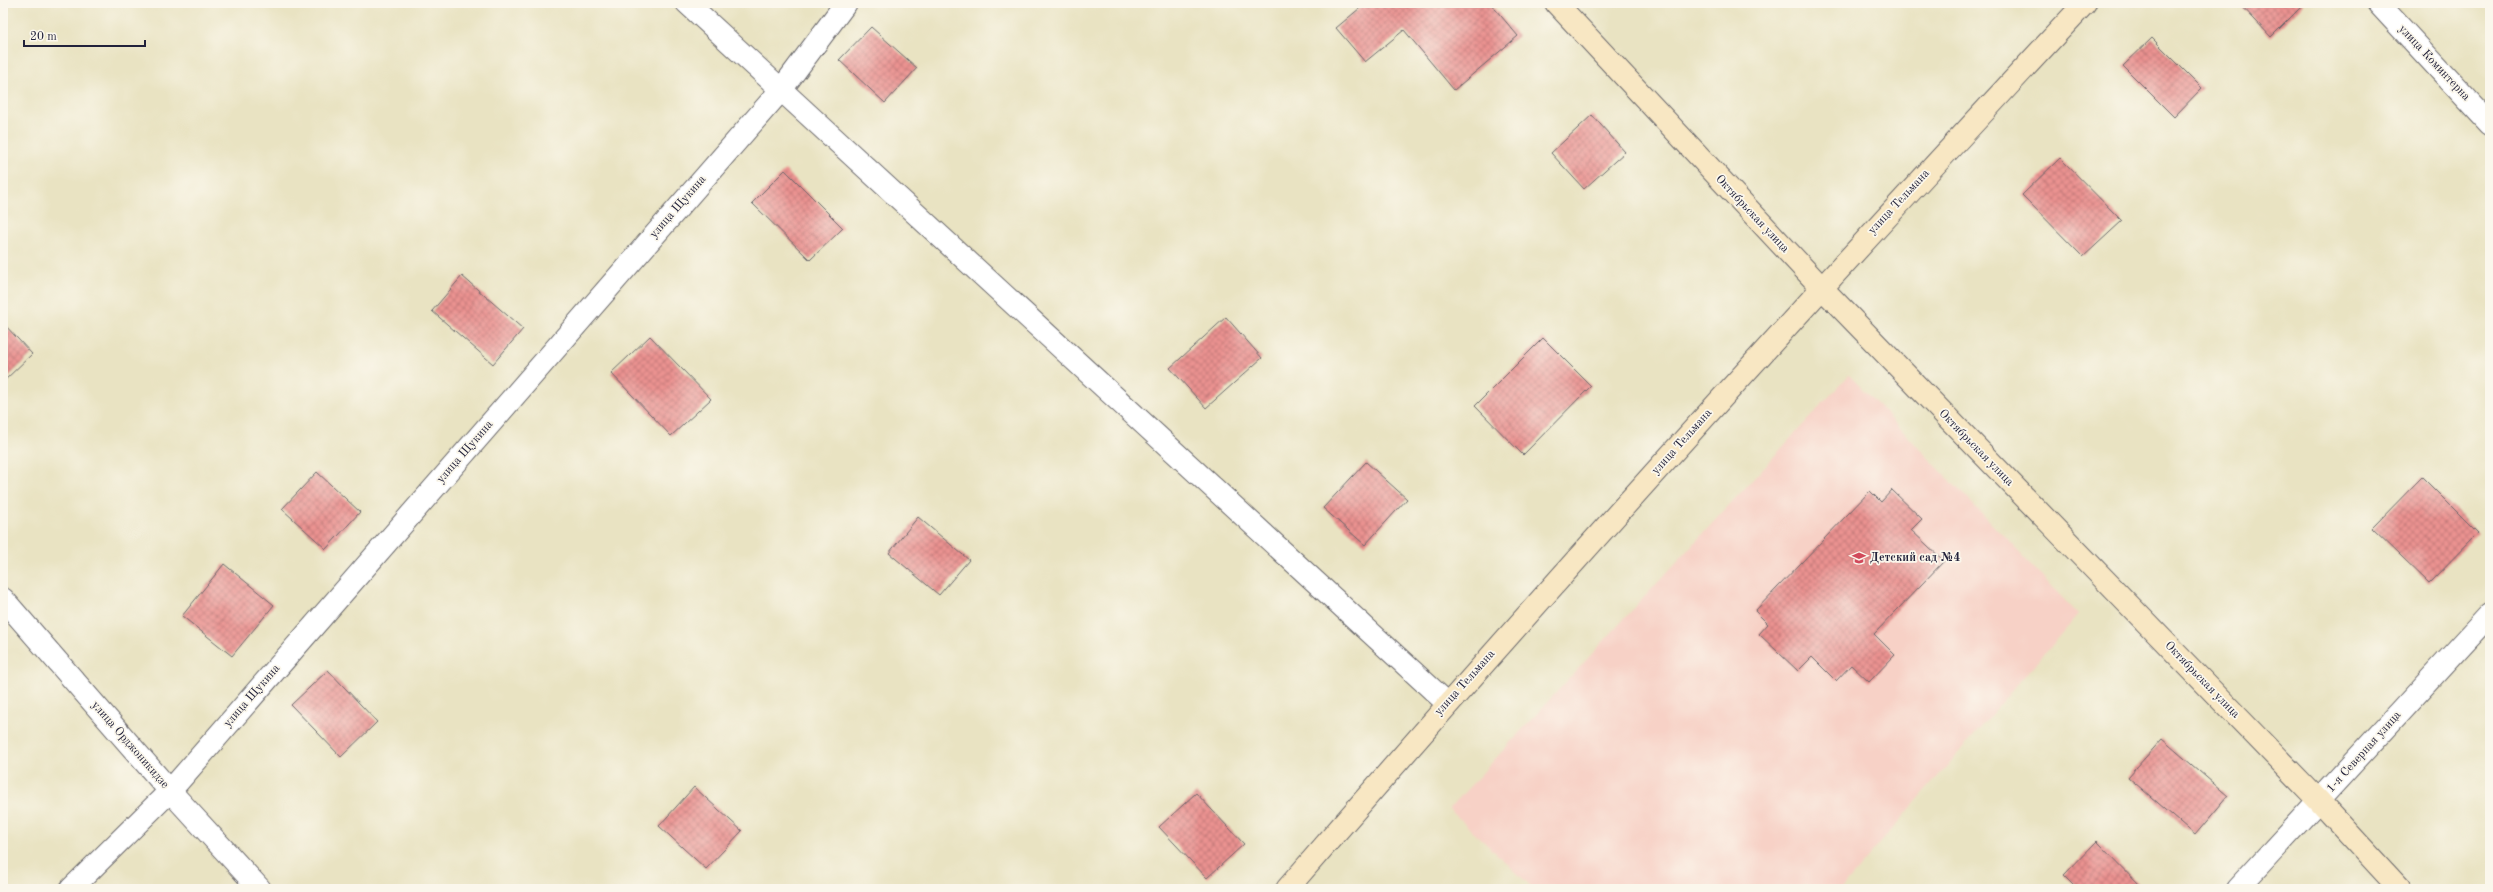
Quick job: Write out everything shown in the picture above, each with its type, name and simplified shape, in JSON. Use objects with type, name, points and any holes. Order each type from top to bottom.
[{"type":"street","points":[[687,3],[1448,703]]},
{"type":"street","name":"улица Щукина","points":[[71,889],[170,791],[781,90],[846,3]]},
{"type":"street","name":"Октябрьская улица","points":[[1556,3],[1820,287],[2319,801],[2400,889]]},
{"type":"street","name":"улица Тельмана","points":[[1287,889],[1448,703],[1820,287],[2085,3]]},
{"type":"street","name":"улица Коминтерна","points":[[2378,3],[2490,124]]},
{"type":"street","name":"улица Орджоникидзе","points":[[3,599],[170,791],[260,889]]},
{"type":"street","name":"1-я Северная улица","points":[[2237,889],[2490,614]]},
{"type":"shaded area","points":[[1849,375],[2078,614],[1841,889],[1811,889],[1804,885],[1801,889],[1534,889],[1449,809]]},
{"type":"building","points":[[1366,3],[1490,3],[1518,36],[1454,90],[1404,30],[1365,62],[1336,28]]},
{"type":"building","points":[[2239,3],[2303,3],[2304,4],[2271,37]]},
{"type":"building","points":[[871,27],[917,68],[885,103],[839,60]]},
{"type":"building","points":[[2152,38],[2202,88],[2174,117],[2123,66]]},
{"type":"building","points":[[1592,115],[1625,152],[1584,189],[1551,153]]},
{"type":"building","points":[[2060,158],[2122,221],[2083,257],[2022,195]]},
{"type":"building","points":[[785,170],[843,228],[810,260],[752,203]]},
{"type":"building","points":[[462,276],[523,329],[493,364],[432,311]]},
{"type":"building","points":[[1226,317],[1262,358],[1206,408],[1170,368]]},
{"type":"building","points":[[3,323],[32,354],[3,382]]},
{"type":"building","points":[[650,336],[711,399],[671,436],[611,373]]},
{"type":"building","points":[[1543,338],[1591,386],[1523,455],[1475,406]]},
{"type":"building","points":[[1366,462],[1407,499],[1365,545],[1323,508]]},
{"type":"building","points":[[317,472],[360,512],[326,549],[282,509]]},
{"type":"building","points":[[2422,477],[2478,533],[2429,583],[2372,528]]},
{"type":"building","points":[[1892,490],[1922,519],[1911,530],[1944,561],[1874,634],[1895,655],[1869,682],[1851,665],[1836,681],[1812,657],[1798,671],[1759,634],[1768,624],[1755,611],[1870,491],[1881,502]]},
{"type":"building","points":[[918,517],[969,560],[939,595],[889,553]]},
{"type":"building","points":[[224,564],[274,605],[232,656],[182,616]]},
{"type":"building","points":[[328,670],[377,722],[341,757],[291,705]]},
{"type":"building","points":[[2162,739],[2228,796],[2195,835],[2128,777]]},
{"type":"building","points":[[694,787],[742,831],[706,869],[659,826]]},
{"type":"building","points":[[1196,793],[1244,844],[1207,878],[1159,827]]},
{"type":"building","points":[[2097,841],[2143,888],[2142,889],[2078,889],[2064,875]]},
{"type":"place","name":"Детский сад №4","points":[[1859,558]]}]
